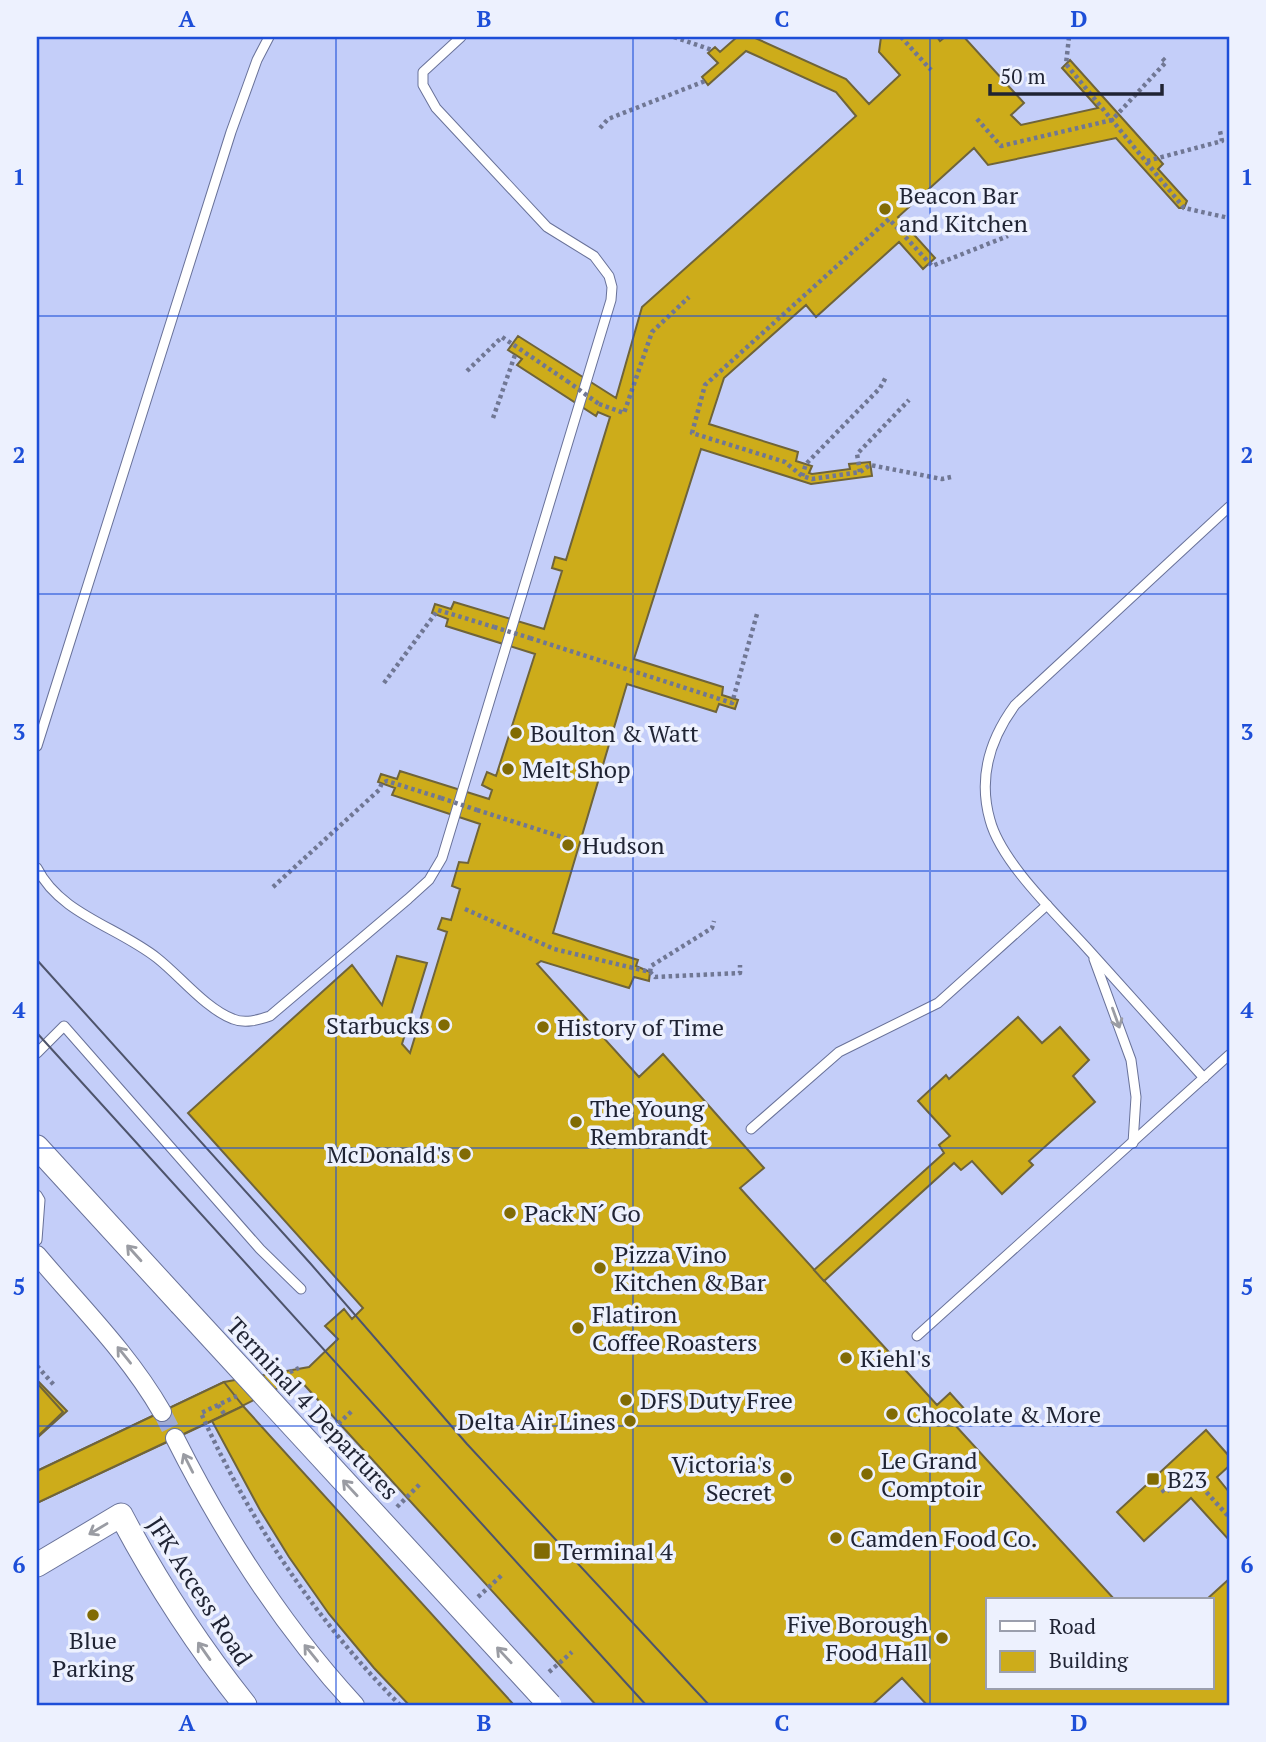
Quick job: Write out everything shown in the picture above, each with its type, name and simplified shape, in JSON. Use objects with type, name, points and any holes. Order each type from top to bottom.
[{"type":"street","name":"Terminal 4 Departures","points":[[37,1147],[550,1705]]},
{"type":"street","points":[[37,1255],[127,1359],[162,1412]]},
{"type":"street","points":[[176,1438],[222,1527],[254,1578],[294,1633],[355,1705]]},
{"type":"street","name":"JFK Access Road","points":[[37,1565],[121,1515],[185,1623],[245,1705]]},
{"type":"lane","points":[[37,746],[231,132],[257,60],[269,37]]},
{"type":"lane","points":[[37,868],[49,888],[70,905],[154,955],[215,1009],[234,1020],[254,1021],[270,1016],[408,900],[429,880],[442,858],[607,313],[612,287],[605,268],[594,256],[547,227],[436,108],[423,85],[423,72],[461,37]]},
{"type":"lane","points":[[1204,1078],[1047,905],[1002,849],[989,820],[985,786],[989,754],[995,737],[1004,719],[1029,690],[1229,507]]},
{"type":"lane","points":[[751,1129],[839,1052],[937,1003],[1047,905]]},
{"type":"lane","points":[[1092,954],[1131,1059],[1136,1097],[1133,1143]]},
{"type":"lane","points":[[37,1053],[64,1027],[260,1249],[301,1289]]},
{"type":"lane","points":[[917,1336],[1229,1055]]},
{"type":"lane","points":[[37,1195],[40,1200],[37,1240]]},
{"type":"path","points":[[674,37],[712,50]]},
{"type":"path","points":[[901,37],[931,70]]},
{"type":"path","points":[[1069,37],[1066,64],[1184,208],[1229,218]]},
{"type":"path","points":[[977,119],[1001,146],[1112,120],[1166,62],[1162,58]]},
{"type":"path","points":[[600,128],[608,119],[705,81]]},
{"type":"path","points":[[1147,162],[1157,157],[1222,141],[1220,131]]},
{"type":"path","points":[[951,477],[942,479],[870,465],[860,472],[812,479],[802,476],[785,461],[691,433],[705,385],[889,219],[932,266],[1009,236]]},
{"type":"path","points":[[467,371],[502,337],[599,404],[624,413],[652,332],[689,297]]},
{"type":"path","points":[[493,418],[515,355]]},
{"type":"path","points":[[802,476],[806,464],[880,388],[886,377]]},
{"type":"path","points":[[860,472],[857,454],[909,400]]},
{"type":"path","points":[[384,683],[438,610],[732,703],[757,614]]},
{"type":"path","points":[[273,887],[387,781],[568,839]]},
{"type":"path","points":[[465,909],[554,948],[650,972],[655,977],[740,973],[740,965]]},
{"type":"path","points":[[650,972],[651,966],[712,928],[714,921]]},
{"type":"path","points":[[37,1366],[54,1385]]},
{"type":"path","points":[[218,1405],[225,1415]]},
{"type":"path","points":[[345,1418],[353,1410]]},
{"type":"path","points":[[201,1413],[240,1491],[282,1558],[332,1630],[400,1705]]},
{"type":"path","points":[[1153,1479],[1165,1493],[1188,1472],[1229,1516]]},
{"type":"path","points":[[412,1492],[421,1483]]},
{"type":"path","points":[[494,1582],[503,1574]]},
{"type":"path","points":[[564,1659],[572,1651]]},
{"type":"building","name":"Terminal 4","points":[[737,37],[753,37],[846,79],[869,104],[900,75],[879,52],[881,37],[937,37],[940,41],[945,37],[964,37],[1024,103],[1011,115],[1021,125],[1098,108],[1062,68],[1070,60],[1163,164],[1158,169],[1187,201],[1184,208],[1179,208],[1116,138],[988,165],[974,148],[898,217],[935,258],[923,269],[899,242],[816,317],[806,305],[724,378],[709,424],[798,452],[796,461],[812,466],[809,473],[812,474],[850,469],[849,464],[870,462],[872,476],[811,484],[701,449],[634,659],[723,687],[722,695],[738,700],[735,709],[719,704],[716,712],[627,684],[553,933],[638,960],[636,966],[650,972],[649,981],[634,977],[629,988],[541,961],[537,964],[639,1077],[663,1054],[764,1168],[740,1188],[937,1405],[950,1393],[968,1413],[955,1425],[1113,1598],[986,1598],[986,1690],[1214,1690],[1214,1598],[1208,1598],[1229,1579],[1228,1705],[927,1705],[902,1678],[872,1705],[596,1705],[298,1378],[37,1503],[37,1471],[224,1382],[309,1367],[338,1339],[325,1326],[344,1309],[352,1319],[363,1308],[188,1113],[352,965],[382,1005],[397,956],[427,963],[402,1044],[410,1053],[447,932],[438,929],[442,918],[451,920],[460,889],[452,886],[459,862],[468,863],[480,824],[392,795],[395,788],[378,782],[381,774],[397,779],[400,771],[489,799],[492,790],[482,785],[487,772],[496,776],[535,654],[446,626],[448,619],[432,613],[435,604],[451,609],[454,602],[544,629],[562,571],[552,568],[555,557],[566,560],[610,417],[598,412],[596,416],[517,365],[522,359],[508,350],[518,336],[616,398],[642,307],[856,116],[836,92],[746,51],[708,85],[702,77],[718,63],[708,53],[715,47],[720,52]]},
{"type":"building","points":[[1018,1017],[1042,1043],[1060,1027],[1089,1060],[1073,1076],[1095,1102],[1029,1161],[1033,1165],[1002,1194],[972,1161],[961,1170],[954,1163],[824,1281],[814,1270],[944,1153],[939,1145],[950,1136],[918,1101],[946,1075],[949,1079]]},
{"type":"building","points":[[37,1380],[67,1411],[37,1438]]},
{"type":"building","points":[[224,1382],[243,1406],[37,1503],[37,1471]]},
{"type":"building","points":[[37,1383],[63,1412],[37,1437]]},
{"type":"building","points":[[243,1406],[514,1705],[409,1705],[374,1668],[329,1614],[289,1557],[212,1421]]},
{"type":"building","points":[[1206,1430],[1229,1456],[1229,1466],[1217,1477],[1229,1492],[1229,1540],[1191,1498],[1144,1541],[1117,1512]]},
{"type":"tunnel","points":[[162,1412],[175,1438]]},
{"type":"tram line","points":[[37,960],[310,1263],[467,1444],[709,1705]]},
{"type":"tram line","points":[[37,1033],[646,1705]]},
{"type":"place","name":"Beacon Bar and Kitchen","points":[[885,209]]},
{"type":"place","name":"Boulton & Watt","points":[[516,733]]},
{"type":"place","name":"Melt Shop","points":[[508,769]]},
{"type":"place","name":"Hudson","points":[[568,845]]},
{"type":"place","name":"Starbucks","points":[[444,1025]]},
{"type":"place","name":"History of Time","points":[[543,1027]]},
{"type":"place","name":"The Young Rembrandt","points":[[576,1122]]},
{"type":"place","name":"McDonald's","points":[[465,1154]]},
{"type":"place","name":"Pack N´ Go","points":[[510,1213]]},
{"type":"place","name":"Pizza Vino Kitchen & Bar","points":[[600,1268]]},
{"type":"place","name":"Flatiron Coffee Roasters","points":[[578,1328]]},
{"type":"place","name":"Kiehl's","points":[[846,1358]]},
{"type":"place","name":"DFS Duty Free","points":[[626,1400]]},
{"type":"place","name":"Chocolate & More","points":[[892,1414]]},
{"type":"place","name":"Delta Air Lines","points":[[630,1421]]},
{"type":"place","name":"Le Grand Comptoir","points":[[867,1474]]},
{"type":"place","name":"Victoria's Secret","points":[[786,1478]]},
{"type":"place","name":"B23","points":[[1153,1479]]},
{"type":"place","name":"Camden Food Co.","points":[[836,1538]]},
{"type":"place","name":"Terminal 4","points":[[542,1551]]},
{"type":"place","name":"Blue Parking","points":[[93,1615]]},
{"type":"place","name":"Five Borough Food Hall","points":[[942,1638]]}]
